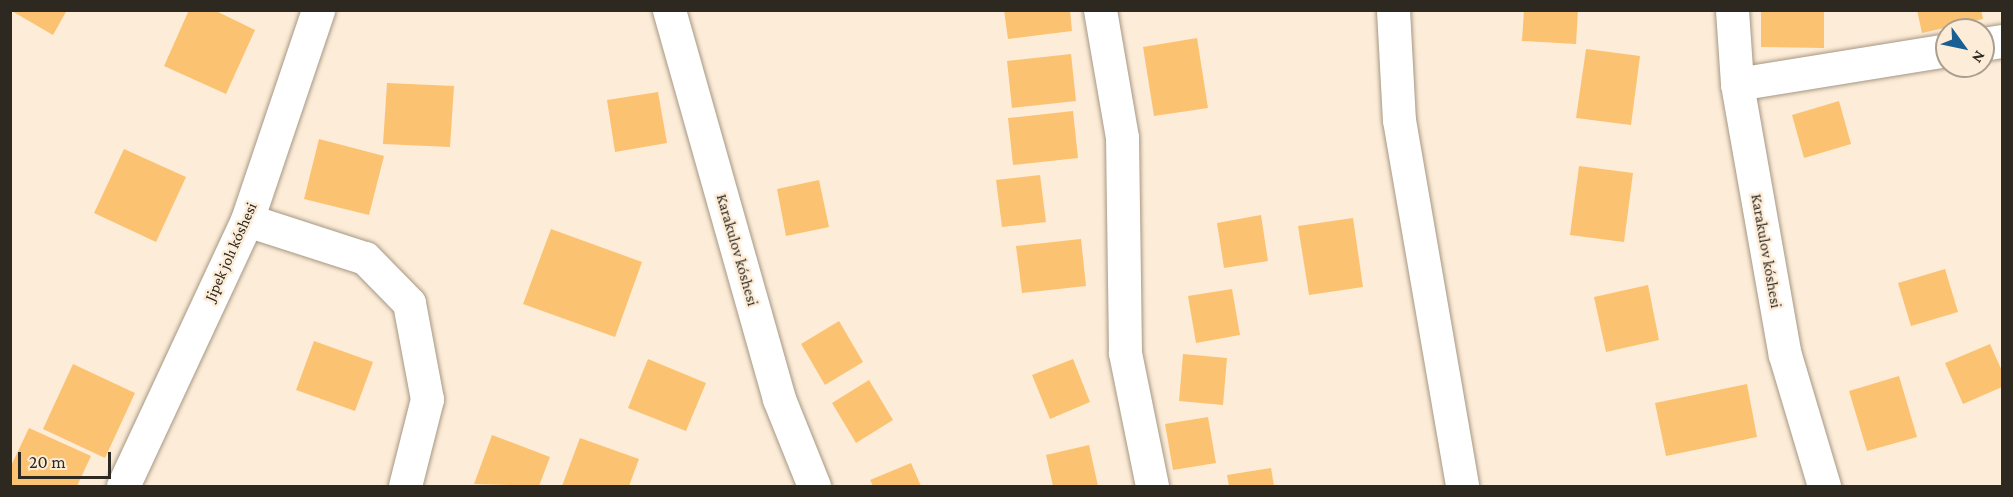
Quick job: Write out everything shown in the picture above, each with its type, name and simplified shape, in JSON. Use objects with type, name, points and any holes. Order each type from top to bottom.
[{"type":"street","name":"Jipek jolı kóshesi","points":[[123,486],[247,220],[318,10]]},
{"type":"street","name":"Karakulov kóshesi","points":[[669,10],[779,399],[814,486]]},
{"type":"street","points":[[1100,10],[1122,137],[1125,353],[1152,486]]},
{"type":"street","points":[[1393,10],[1399,120],[1462,486]]},
{"type":"street","name":"Karakulov kóshesi","points":[[1732,10],[1737,84],[1785,355],[1824,486]]},
{"type":"street","points":[[1737,84],[1935,52]]},
{"type":"street","points":[[247,220],[365,258],[409,303],[428,399],[405,486]]},
{"type":"building","points":[[10,10],[67,10],[53,35]]},
{"type":"building","points":[[189,10],[214,10],[255,30],[226,94],[164,66]]},
{"type":"building","points":[[1004,10],[1070,10],[1072,31],[1008,39]]},
{"type":"building","points":[[1524,10],[1578,10],[1576,44],[1522,41]]},
{"type":"building","points":[[1761,10],[1824,10],[1824,48],[1761,47]]},
{"type":"building","points":[[1917,10],[1981,10],[1983,18],[1935,18],[1935,30],[1922,33]]},
{"type":"building","points":[[1197,38],[1208,108],[1154,116],[1143,47]]},
{"type":"building","points":[[1586,49],[1640,56],[1631,125],[1576,118]]},
{"type":"building","points":[[1071,54],[1076,101],[1012,108],[1007,61]]},
{"type":"building","points":[[387,83],[454,86],[450,147],[383,144]]},
{"type":"building","points":[[658,92],[667,143],[615,152],[607,100]]},
{"type":"building","points":[[1839,101],[1851,144],[1804,158],[1792,115]]},
{"type":"building","points":[[1073,111],[1078,158],[1013,165],[1008,118]]},
{"type":"building","points":[[319,139],[384,156],[369,215],[304,199]]},
{"type":"building","points":[[124,149],[186,177],[156,242],[94,213]]},
{"type":"building","points":[[1579,166],[1633,173],[1624,242],[1570,235]]},
{"type":"building","points":[[1040,175],[1046,222],[1002,227],[996,180]]},
{"type":"building","points":[[819,180],[829,227],[786,236],[777,189]]},
{"type":"building","points":[[1261,215],[1268,261],[1224,268],[1217,223]]},
{"type":"building","points":[[1353,218],[1363,287],[1309,295],[1298,226]]},
{"type":"building","points":[[551,229],[642,262],[615,337],[523,304]]},
{"type":"building","points":[[1081,239],[1086,286],[1022,293],[1016,246]]},
{"type":"building","points":[[1945,269],[1958,312],[1911,326],[1898,283]]},
{"type":"building","points":[[1648,285],[1659,340],[1606,352],[1594,297]]},
{"type":"building","points":[[1232,289],[1240,335],[1196,343],[1188,296]]},
{"type":"building","points":[[839,321],[863,362],[825,385],[801,344]]},
{"type":"building","points":[[314,341],[373,362],[355,411],[296,390]]},
{"type":"building","points":[[1990,344],[2002,371],[2002,387],[1963,404],[1945,363]]},
{"type":"building","points":[[1183,354],[1227,358],[1223,405],[1179,401]]},
{"type":"building","points":[[648,359],[706,383],[686,431],[628,408]]},
{"type":"building","points":[[1073,359],[1090,402],[1050,419],[1032,375]]},
{"type":"building","points":[[73,364],[135,393],[105,458],[43,429]]},
{"type":"building","points":[[1899,376],[1917,437],[1867,451],[1849,391]]},
{"type":"building","points":[[869,380],[893,420],[856,443],[832,403]]},
{"type":"building","points":[[1747,384],[1757,437],[1666,456],[1655,403]]},
{"type":"building","points":[[1208,417],[1216,463],[1173,470],[1165,424]]},
{"type":"building","points":[[29,428],[91,456],[77,486],[10,486],[10,468]]},
{"type":"building","points":[[492,435],[550,457],[539,486],[474,484]]},
{"type":"building","points":[[580,438],[639,459],[629,486],[562,486]]},
{"type":"building","points":[[1089,445],[1098,486],[1053,486],[1046,455]]},
{"type":"building","points":[[911,463],[921,486],[873,486],[870,480]]},
{"type":"building","points":[[1271,468],[1274,486],[1229,486],[1227,475]]}]
